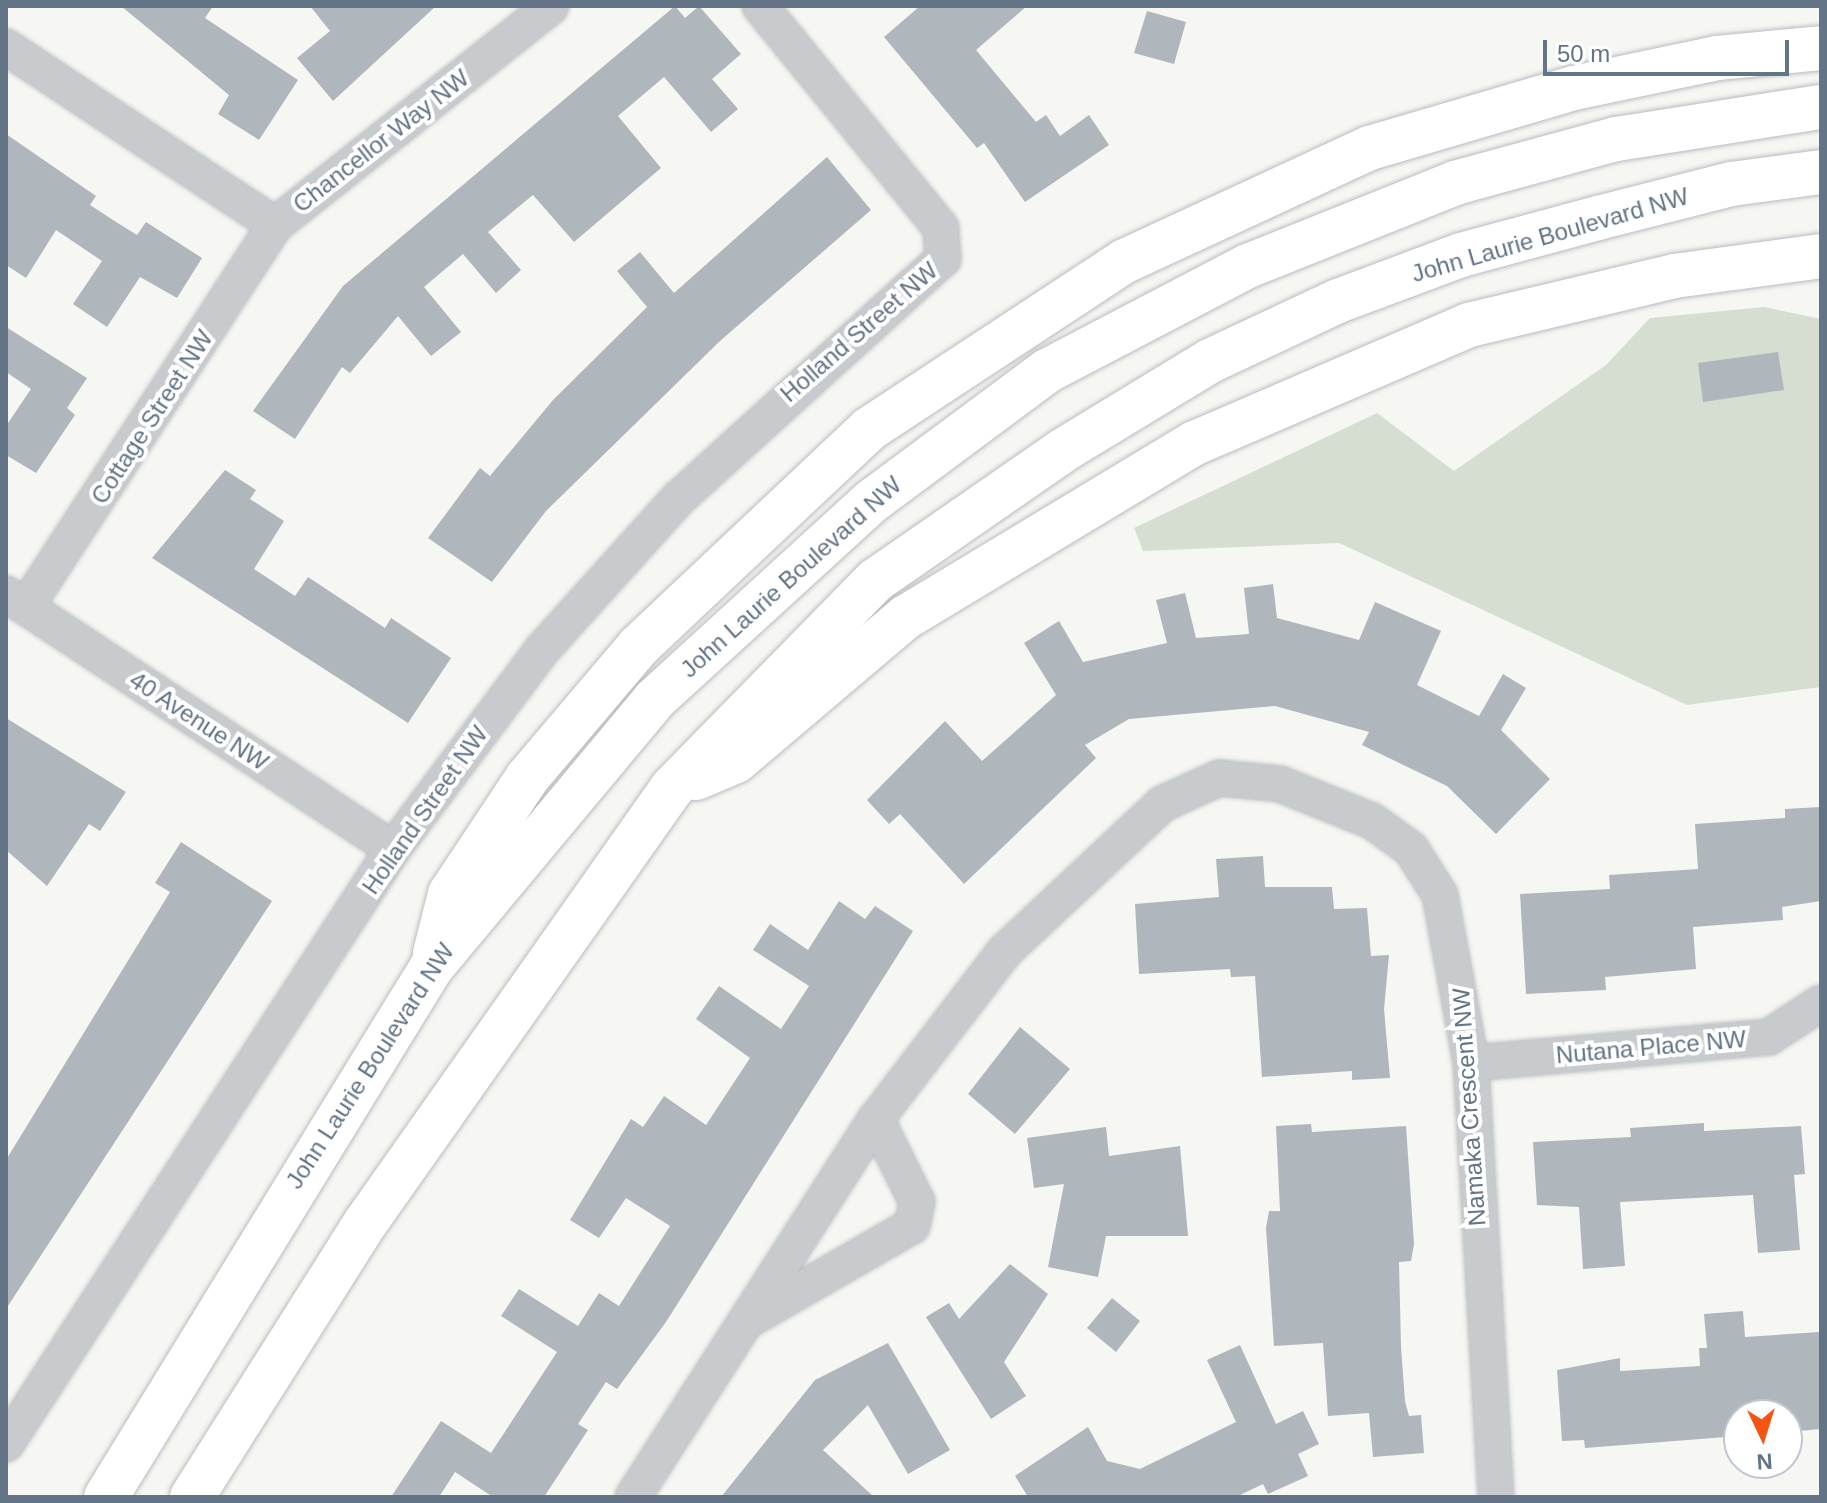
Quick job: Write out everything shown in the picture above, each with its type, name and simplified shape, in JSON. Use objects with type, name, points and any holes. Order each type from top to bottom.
[{"type":"main road","points":[[431,968],[450,894],[527,778],[638,647],[869,429],[1125,261],[1370,148],[1574,88],[1717,58],[1821,48]]},
{"type":"main road","name":"John Laurie Boulevard NW","points":[[106,1497],[431,968],[654,700],[872,501],[1047,371],[1248,266],[1455,183],[1616,139],[1821,107]]},
{"type":"main road","name":"John Laurie Boulevard NW","points":[[192,1497],[366,1222],[672,788],[876,580],[1062,451],[1210,361],[1338,301],[1461,255],[1731,184],[1821,172]]},
{"type":"main road","points":[[672,788],[736,761],[906,617],[1195,443],[1469,325],[1674,276],[1821,256]]},
{"type":"street","name":"Chancellor Way NW","points":[[6,47],[275,225],[551,6]]},
{"type":"street","name":"Holland Street NW","points":[[6,1444],[393,849],[541,651],[678,499],[943,259],[941,228],[760,6]]},
{"type":"street","name":"Cottage Street NW","points":[[16,600],[275,225]]},
{"type":"street","name":"40 Avenue NW","points":[[16,600],[393,849]]},
{"type":"street","name":"Namaka Crescent NW","points":[[633,1497],[876,1119],[1004,952],[1162,804],[1219,778],[1280,784],[1323,799],[1411,849],[1440,895],[1455,946],[1471,1063],[1496,1497]]},
{"type":"street","name":"Nutana Place NW","points":[[1471,1063],[1769,1037],[1821,1003]]},
{"type":"street","name":"Namaka Crescent NW","points":[[744,1323],[912,1226],[917,1202],[876,1119]]},
{"type":"shaded area","points":[[1764,307],[1821,319],[1821,687],[1687,705],[1339,543],[1143,551],[1134,528],[1377,413],[1454,471],[1606,365],[1650,318]]},
{"type":"building","points":[[121,6],[213,6],[205,18],[298,80],[259,140],[218,114],[229,95]]},
{"type":"building","points":[[310,6],[436,6],[333,101],[297,58],[330,31]]},
{"type":"building","points":[[675,6],[685,18],[699,6],[741,54],[712,79],[738,109],[711,132],[664,77],[618,116],[661,168],[574,242],[533,195],[488,232],[521,270],[496,293],[463,254],[424,287],[461,332],[431,356],[398,316],[350,373],[342,367],[295,439],[253,411],[343,286]]},
{"type":"building","points":[[920,6],[1027,6],[976,50],[1036,122],[1046,115],[1060,136],[1089,115],[1109,145],[1025,202],[984,143],[977,148],[884,37]]},
{"type":"building","points":[[1147,11],[1186,22],[1174,64],[1134,53]]},
{"type":"building","points":[[6,134],[96,196],[90,205],[113,220],[137,235],[146,222],[202,258],[177,298],[140,277],[107,327],[73,304],[102,261],[56,230],[26,278],[6,265]]},
{"type":"building","points":[[827,157],[871,210],[720,341],[546,511],[492,582],[428,538],[480,468],[490,476],[553,400],[647,307],[617,271],[640,252],[674,293]]},
{"type":"building","points":[[6,327],[87,378],[67,408],[75,415],[36,473],[6,455],[6,426],[31,389],[6,372]]},
{"type":"building","points":[[1778,352],[1784,390],[1703,402],[1698,363]]},
{"type":"building","points":[[225,470],[256,490],[250,499],[284,521],[254,569],[295,596],[308,577],[385,628],[391,618],[451,658],[408,723],[152,558]]},
{"type":"building","points":[[1273,584],[1277,618],[1359,640],[1375,602],[1441,631],[1417,685],[1479,716],[1503,674],[1526,688],[1501,730],[1550,779],[1496,834],[1447,786],[1362,745],[1369,732],[1275,706],[1129,719],[1085,745],[1096,758],[964,884],[900,814],[889,824],[867,800],[945,721],[982,761],[1056,695],[1024,643],[1059,621],[1083,662],[1167,643],[1156,600],[1185,593],[1196,638],[1249,634],[1244,588]]},
{"type":"building","points":[[6,718],[126,792],[100,831],[89,824],[47,886],[6,850]]},
{"type":"building","points":[[1821,807],[1821,901],[1782,907],[1783,920],[1693,927],[1696,969],[1605,977],[1606,990],[1526,994],[1520,894],[1610,889],[1609,875],[1698,869],[1695,824],[1785,818],[1785,809]]},
{"type":"building","points":[[181,842],[272,901],[6,1309],[6,1160],[170,892],[155,883]]},
{"type":"building","points":[[1263,856],[1265,887],[1332,887],[1334,909],[1367,908],[1371,956],[1389,955],[1384,1009],[1390,1078],[1352,1080],[1352,1071],[1262,1077],[1255,976],[1231,977],[1230,969],[1139,974],[1135,904],[1219,897],[1216,859]]},
{"type":"building","points":[[839,901],[865,919],[875,906],[913,931],[666,1322],[617,1389],[606,1382],[578,1424],[588,1430],[544,1497],[493,1497],[455,1472],[439,1497],[391,1497],[441,1421],[491,1453],[557,1352],[501,1316],[519,1289],[578,1326],[599,1293],[619,1306],[670,1226],[626,1198],[599,1238],[570,1220],[631,1119],[643,1127],[664,1096],[706,1125],[750,1058],[696,1019],[719,986],[781,1029],[809,986],[753,950],[770,924],[808,950]]},
{"type":"building","points":[[1020,1027],[1070,1069],[1015,1134],[968,1094]]},
{"type":"building","points":[[1704,1123],[1704,1131],[1801,1126],[1805,1174],[1794,1175],[1800,1250],[1758,1253],[1753,1195],[1620,1202],[1625,1266],[1583,1269],[1579,1207],[1537,1205],[1533,1142],[1631,1137],[1630,1128]]},
{"type":"building","points":[[1311,1124],[1312,1132],[1406,1126],[1414,1244],[1411,1261],[1399,1262],[1401,1347],[1405,1401],[1409,1416],[1421,1415],[1424,1453],[1373,1457],[1369,1413],[1328,1416],[1323,1343],[1274,1346],[1266,1228],[1269,1211],[1280,1211],[1276,1126]]},
{"type":"building","points":[[1106,1127],[1109,1156],[1180,1146],[1188,1236],[1106,1236],[1098,1277],[1048,1267],[1064,1184],[1034,1188],[1027,1138]]},
{"type":"building","points":[[1010,1264],[1048,1294],[1004,1362],[1026,1396],[991,1419],[926,1317],[949,1303],[959,1319]]},
{"type":"building","points":[[1112,1298],[1140,1321],[1116,1352],[1087,1328]]},
{"type":"building","points":[[1743,1311],[1745,1337],[1819,1332],[1821,1429],[1803,1431],[1803,1399],[1723,1399],[1723,1437],[1585,1448],[1584,1440],[1562,1441],[1557,1370],[1620,1358],[1620,1371],[1700,1366],[1699,1348],[1707,1348],[1704,1314]]},
{"type":"building","points":[[888,1343],[950,1450],[908,1474],[868,1405],[823,1450],[874,1497],[721,1497],[815,1380]]},
{"type":"building","points":[[1240,1345],[1276,1424],[1303,1411],[1319,1444],[1298,1454],[1308,1476],[1268,1494],[1263,1484],[1236,1497],[1028,1497],[1015,1476],[1088,1427],[1107,1461],[1140,1469],[1236,1422],[1207,1360]]}]
